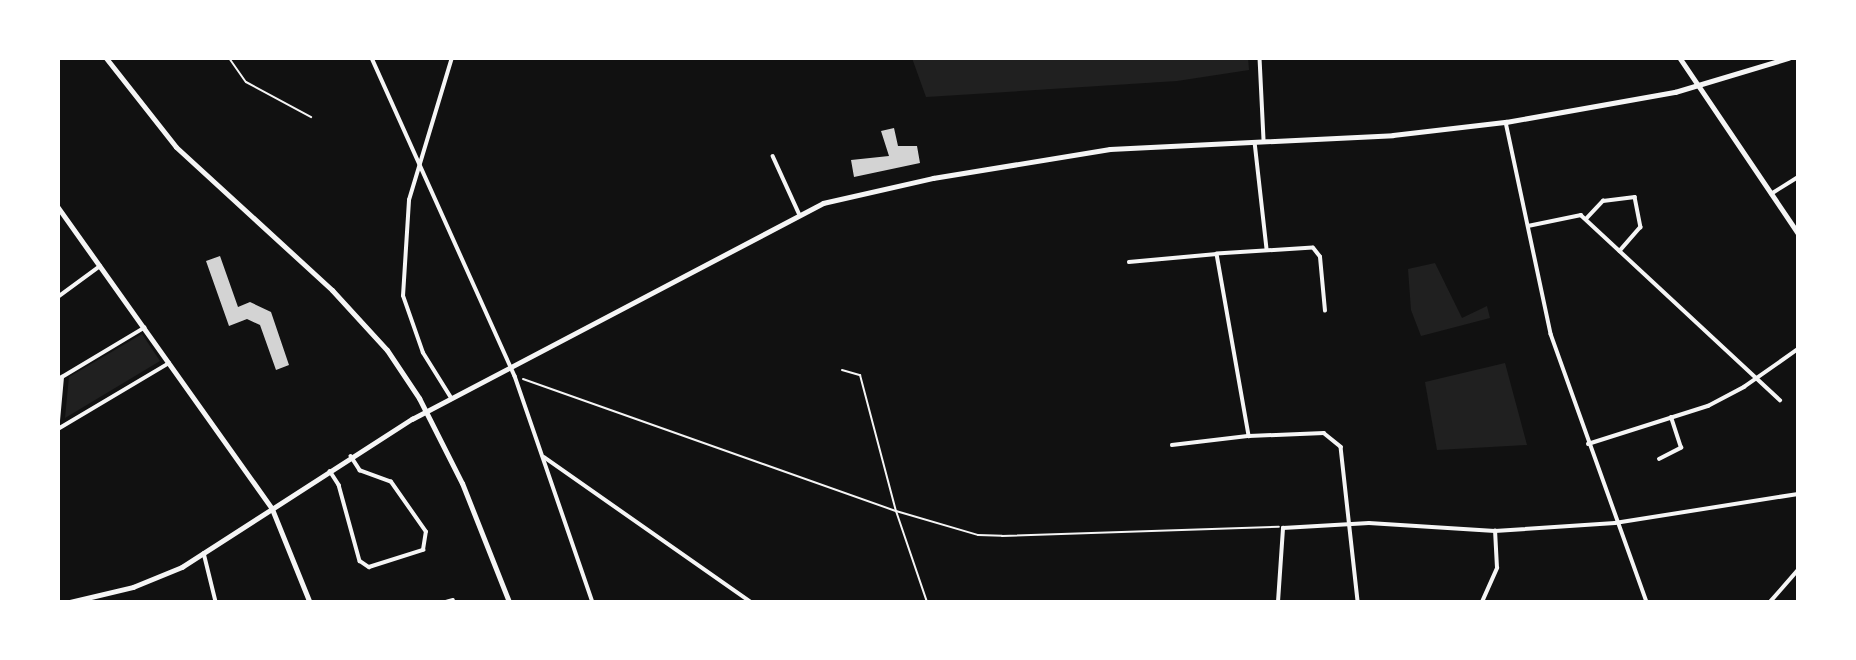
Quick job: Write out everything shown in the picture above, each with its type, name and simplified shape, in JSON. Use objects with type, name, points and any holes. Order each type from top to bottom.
[{"type":"main road","points":[[106,58],[176,147],[332,290],[387,350],[419,398],[462,483],[509,602]]},
{"type":"street","points":[[372,58],[515,376],[593,602]]},
{"type":"street","points":[[448,399],[424,354],[404,305],[407,216],[453,58]]},
{"type":"street","points":[[1259,58],[1264,141]]},
{"type":"street","points":[[1680,58],[1798,233]]},
{"type":"street","points":[[58,602],[68,602],[152,580],[204,553],[412,419],[799,213],[875,190],[1110,149],[1393,135],[1506,122],[1699,86],[1788,58]]},
{"type":"street","points":[[1506,122],[1551,334],[1615,523],[1647,602]]},
{"type":"street","points":[[1255,142],[1267,248]]},
{"type":"street","points":[[773,156],[799,213]]},
{"type":"street","points":[[1772,194],[1798,177]]},
{"type":"street","points":[[1586,219],[1603,201],[1635,197],[1641,227],[1620,250]]},
{"type":"street","points":[[58,206],[272,508],[310,602]]},
{"type":"street","points":[[1528,226],[1581,215],[1780,400]]},
{"type":"street","points":[[1792,224],[1798,220]]},
{"type":"street","points":[[1129,262],[1267,248],[1317,251],[1325,311]]},
{"type":"street","points":[[1217,254],[1249,436]]},
{"type":"street","points":[[58,297],[100,266]]},
{"type":"street","points":[[58,421],[60,378],[144,328]]},
{"type":"street","points":[[1588,444],[1708,406],[1758,378],[1798,349]]},
{"type":"street","points":[[58,429],[169,363]]},
{"type":"street","points":[[1659,459],[1681,448],[1671,418]]},
{"type":"street","points":[[1172,445],[1249,436],[1324,433],[1335,437],[1341,447],[1358,602]]},
{"type":"street","points":[[543,456],[751,602]]},
{"type":"street","points":[[330,471],[339,485],[360,561],[369,567],[424,550],[426,532],[391,481],[360,471],[351,457]]},
{"type":"street","points":[[1278,602],[1283,528],[1350,525],[1495,531],[1615,523],[1798,494]]},
{"type":"street","points":[[1482,602],[1497,568],[1495,531]]},
{"type":"street","points":[[204,553],[216,602]]},
{"type":"street","points":[[1770,602],[1798,570]]},
{"type":"street","points":[[446,602],[453,600]]},
{"type":"lane","points":[[229,58],[246,82],[311,117]]},
{"type":"path","points":[[842,370],[860,375],[896,511],[927,602]]},
{"type":"path","points":[[515,376],[896,511],[978,535],[1283,528]]},
{"type":"shaded area","points":[[912,58],[1248,58],[1249,70],[1177,81],[926,97]]},
{"type":"shaded area","points":[[1435,263],[1462,318],[1487,306],[1490,318],[1421,336],[1411,310],[1408,269]]},
{"type":"shaded area","points":[[142,334],[160,361],[65,418],[69,377]]},
{"type":"shaded area","points":[[1505,363],[1527,445],[1437,450],[1425,382]]},
{"type":"building","points":[[894,128],[898,146],[917,146],[920,163],[854,177],[851,160],[889,156],[881,131]]},
{"type":"building","points":[[220,256],[238,307],[250,302],[271,312],[289,365],[276,370],[260,325],[247,319],[229,326],[206,261]]}]
